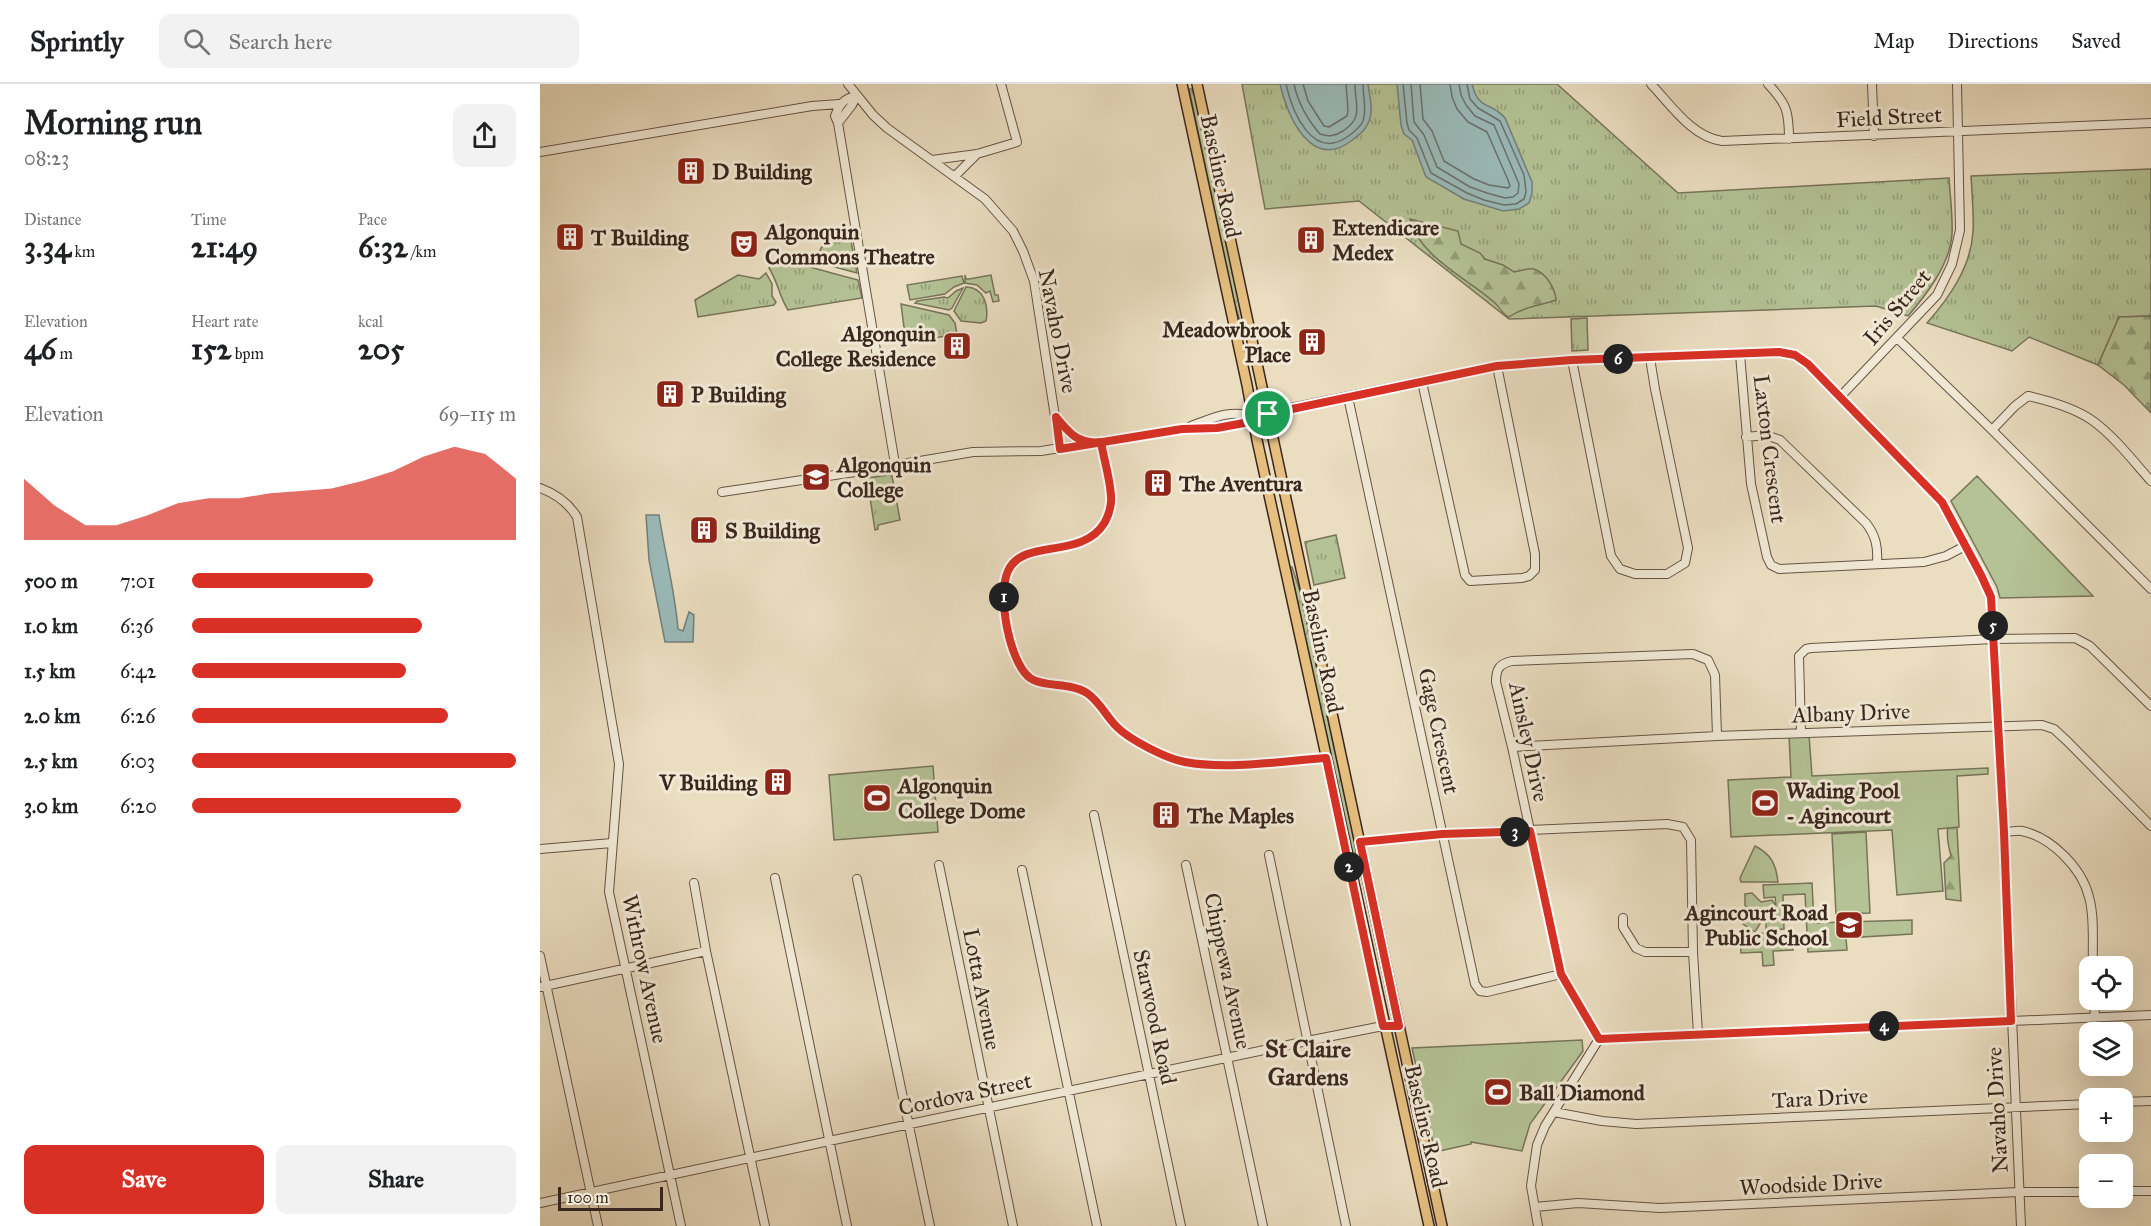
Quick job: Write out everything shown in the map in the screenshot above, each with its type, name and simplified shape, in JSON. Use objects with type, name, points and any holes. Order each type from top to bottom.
[{"type":"main road","name":"Baseline Road","points":[[1182,84],[1383,1026],[1429,1226]]},
{"type":"main road","name":"Baseline Road","points":[[1197,84],[1442,1226]]},
{"type":"street","name":"Navaho Drive","points":[[848,84],[873,115],[887,128],[985,199],[1013,231],[1034,281],[1060,449],[1186,428],[1218,416],[1242,412],[1252,417],[1268,414],[1497,366],[1572,360],[1779,352],[1795,355],[1808,364],[1933,491],[1946,508],[1991,597],[2021,1226]]},
{"type":"street","points":[[837,119],[852,105],[857,95],[856,84]]},
{"type":"street","points":[[933,160],[977,154],[1017,142],[1000,84]]},
{"type":"street","name":"Field Street","points":[[1651,84],[1697,131],[1711,140],[1722,141],[2151,123]]},
{"type":"street","points":[[1768,84],[1787,108],[1789,139]]},
{"type":"street","points":[[1872,84],[1874,136]]},
{"type":"street","name":"Iris Street","points":[[1840,397],[1937,295],[1952,264],[1960,230],[1956,84]]},
{"type":"street","points":[[540,152],[839,104],[857,95]]},
{"type":"street","points":[[839,104],[837,119],[896,464]]},
{"type":"street","points":[[820,106],[837,119]]},
{"type":"street","points":[[955,176],[977,154]]},
{"type":"street","points":[[1897,338],[2151,589]]},
{"type":"street","name":"Laxton Crescent","points":[[1740,354],[1751,484],[1767,557],[1772,565],[1779,569],[1924,562],[1946,556],[1965,546]]},
{"type":"street","points":[[1572,360],[1611,556],[1620,569],[1635,574],[1668,574],[1686,563],[1688,548],[1654,389],[1650,358]]},
{"type":"street","points":[[1422,382],[1465,575],[1470,581],[1519,579],[1529,576],[1535,570],[1535,554],[1497,366]]},
{"type":"street","points":[[1992,430],[2028,396],[2044,399],[2076,412],[2093,422],[2151,481]]},
{"type":"street","name":"Gage Crescent","points":[[1348,397],[1475,984],[1480,991],[1487,992],[1561,974]]},
{"type":"street","points":[[1056,417],[1073,436],[1091,444]]},
{"type":"street","points":[[1746,437],[1766,435],[1780,440],[1858,514],[1875,535],[1878,563]]},
{"type":"street","points":[[1101,442],[1111,497],[1110,510],[1102,528],[1090,539],[1075,545],[1032,552],[1023,556],[1008,569],[1004,597],[1006,623],[1020,665],[1034,680],[1068,685],[1086,692],[1099,703],[1119,729],[1169,758],[1221,765],[1326,758]]},
{"type":"street","points":[[722,492],[973,452],[1060,449]]},
{"type":"street","name":"Withrow Avenue","points":[[540,488],[552,492],[570,506],[578,517],[619,764],[609,892],[681,1226]]},
{"type":"street","points":[[1801,733],[1799,656],[1806,649],[1994,639],[2075,639],[2090,646],[2151,706]]},
{"type":"street","name":"Ainsley Drive","points":[[1599,1039],[1561,974],[1496,682],[1496,673],[1499,666],[1512,661],[1693,654],[1708,660],[1715,675],[1717,736]]},
{"type":"street","name":"Albany Drive","points":[[1512,747],[1717,736],[2042,725],[2054,729],[2151,826]]},
{"type":"street","name":"Starwood Road","points":[[1094,815],[1181,1226]]},
{"type":"street","points":[[1360,842],[1442,834],[1667,824],[1683,827],[1690,840],[1698,1034]]},
{"type":"street","points":[[2004,832],[2021,831],[2037,836],[2051,844],[2075,867],[2090,897],[2093,956]]},
{"type":"street","points":[[540,849],[612,843]]},
{"type":"street","points":[[1269,855],[1346,1226]]},
{"type":"street","name":"Lotta Avenue","points":[[939,865],[1012,1226]]},
{"type":"street","name":"Chippewa Avenue","points":[[1186,865],[1263,1226]]},
{"type":"street","points":[[1022,870],[1097,1226]]},
{"type":"street","points":[[775,878],[847,1226]]},
{"type":"street","points":[[857,879],[930,1226]]},
{"type":"street","points":[[694,883],[706,951],[765,1226]]},
{"type":"street","points":[[1623,918],[1623,927],[1636,948],[1645,952],[1693,951]]},
{"type":"street","points":[[543,986],[706,951]]},
{"type":"street","points":[[540,956],[543,986],[598,1226]]},
{"type":"street","points":[[2095,1010],[2095,1017]]},
{"type":"street","points":[[1538,1226],[1532,1186],[1537,1145],[1554,1112],[1599,1039],[2151,1015]]},
{"type":"street","name":"Cordova Street","points":[[540,1203],[1068,1090],[1383,1026],[1399,1026]]},
{"type":"street","points":[[2133,1102],[2151,1101]]},
{"type":"street","name":"Tara Drive","points":[[1554,1112],[1602,1121],[1635,1124],[2079,1104]]},
{"type":"street","points":[[2133,1191],[2151,1191]]},
{"type":"street","name":"Woodside Drive","points":[[1535,1207],[1578,1203],[1660,1208],[2019,1192],[2079,1192]]},
{"type":"green space","points":[[1242,84],[1557,84],[1678,193],[1949,178],[1952,220],[1950,245],[1936,278],[1908,316],[1876,306],[1509,319],[1359,201],[1265,209]]},
{"type":"green space","points":[[1189,89],[1192,89],[1197,101],[1246,333],[1244,334],[1234,302]]},
{"type":"green space","points":[[2151,169],[2151,316],[2119,317],[2098,365],[2029,337],[2012,351],[1927,323],[1951,292],[1968,257],[1973,232],[1971,176]]},
{"type":"green space","points":[[1410,219],[1458,231],[1461,244],[1480,253],[1485,259],[1503,265],[1514,272],[1527,269],[1538,271],[1549,282],[1556,300],[1507,316],[1496,304],[1446,266],[1423,245]]},
{"type":"green space","points":[[851,241],[857,273],[816,262],[821,248],[827,242]]},
{"type":"green space","points":[[780,259],[858,280],[862,298],[788,310],[769,268],[775,260]]},
{"type":"green space","points":[[766,273],[772,284],[772,296],[776,302],[774,305],[698,317],[695,300],[738,275],[759,279]]},
{"type":"green space","points":[[965,275],[966,279],[969,279],[991,275],[995,295],[998,295],[999,301],[993,302],[990,291],[986,293],[977,285],[965,283]]},
{"type":"green space","points":[[962,276],[964,283],[945,294],[910,300],[907,285]]},
{"type":"green space","points":[[966,287],[977,290],[984,298],[987,309],[986,321],[981,323],[961,321],[954,311]]},
{"type":"green space","points":[[963,288],[949,310],[915,303],[948,298]]},
{"type":"green space","points":[[901,304],[949,315],[955,323],[957,334],[906,343]]},
{"type":"green space","points":[[2151,316],[2151,413],[2124,385],[2098,365],[2119,317]]},
{"type":"green space","points":[[1587,318],[1588,350],[1572,351],[1571,319]]},
{"type":"green space","points":[[892,476],[900,520],[878,525],[878,529],[875,530],[867,478]]},
{"type":"green space","points":[[1977,476],[2093,596],[2000,598],[1997,587],[1951,501]]},
{"type":"green space","points":[[1336,535],[1345,578],[1314,585],[1305,542]]},
{"type":"green space","points":[[1290,567],[1292,567],[1300,591],[1357,853],[1352,854]]},
{"type":"green space","points":[[1789,735],[1809,735],[1812,776],[1988,768],[1988,774],[1957,776],[1959,827],[1938,829],[1943,891],[1897,895],[1892,830],[1731,837],[1728,780],[1791,777]]},
{"type":"green space","name":"Algonquin College Dome","points":[[933,766],[938,832],[834,840],[829,775]]},
{"type":"green space","points":[[1952,809],[1957,829],[1961,901],[1946,899],[1944,863],[1951,856],[1947,832]]},
{"type":"green space","points":[[1866,832],[1870,913],[1836,914],[1832,834]]},
{"type":"green space","points":[[1755,846],[1772,860],[1778,882],[1741,882],[1740,878]]},
{"type":"green space","points":[[1812,883],[1814,923],[1912,920],[1912,934],[1846,938],[1847,950],[1808,952],[1805,894],[1783,895],[1784,929],[1774,930],[1774,940],[1792,940],[1793,950],[1773,951],[1774,965],[1763,966],[1762,952],[1741,953],[1740,934],[1766,933],[1766,919],[1776,918],[1776,913],[1775,916],[1764,917],[1755,932],[1743,924],[1750,914],[1754,916],[1757,913],[1745,906],[1745,894],[1752,893],[1761,902],[1772,900],[1776,906],[1775,897],[1764,898],[1763,885]]},
{"type":"green space","points":[[1582,1040],[1583,1051],[1530,1124],[1522,1151],[1471,1142],[1471,1144],[1435,1152],[1412,1048]]},
{"type":"water","points":[[1280,84],[1368,84],[1371,109],[1369,121],[1359,135],[1337,148],[1324,149],[1313,145],[1295,124],[1288,111]]},
{"type":"water","points":[[1397,84],[1472,84],[1478,99],[1505,118],[1532,182],[1529,203],[1519,209],[1503,211],[1464,199],[1426,177],[1412,140],[1404,134],[1401,125]]},
{"type":"water","points":[[646,515],[659,515],[678,629],[683,631],[689,612],[694,615],[693,642],[665,642],[649,560]]},
{"type":"water","name":"Wading Pool - Agincourt","points":[[1756,796],[1775,797],[1775,809],[1756,809]]},
{"type":"place","name":"D Building","points":[[691,171]]},
{"type":"place","name":"T Building","points":[[570,237]]},
{"type":"place","name":"Extendicare Medex","points":[[1311,240]]},
{"type":"place","name":"Algonquin Commons Theatre","points":[[744,244]]},
{"type":"place","name":"Meadowbrook Place","points":[[1312,342]]},
{"type":"place","name":"Algonquin College Residence","points":[[957,346]]},
{"type":"place","name":"P Building","points":[[670,394]]},
{"type":"place","name":"Algonquin College","points":[[816,477]]},
{"type":"place","name":"The Aventura","points":[[1158,483]]},
{"type":"place","name":"S Building","points":[[704,530]]},
{"type":"place","name":"V Building","points":[[778,782]]},
{"type":"place","name":"Algonquin College Dome","points":[[877,798]]},
{"type":"place","name":"Wading Pool - Agincourt","points":[[1765,803]]},
{"type":"place","name":"The Maples","points":[[1166,815]]},
{"type":"place","name":"Agincourt Road Public School","points":[[1849,925]]},
{"type":"place","name":"Ball Diamond","points":[[1498,1092]]},
{"type":"district","name":"St Claire Gardens","points":[[1308,1063]]},
{"type":"route","points":[[1268,414],[1252,417],[1244,423],[1217,428],[1182,429],[1139,435],[1101,442],[1060,449],[1056,417],[1073,436],[1091,444],[1101,442],[1111,497],[1110,510],[1102,528],[1090,539],[1075,545],[1032,552],[1023,556],[1008,569],[1004,597],[1006,623],[1020,665],[1030,678],[1068,685],[1086,692],[1099,703],[1119,729],[1169,758],[1183,762],[1221,765],[1326,758],[1383,1026],[1399,1026],[1360,842],[1442,834],[1530,831],[1561,974],[1599,1039],[2011,1021],[2004,832],[1991,597],[1975,562],[1942,502],[1808,364],[1795,355],[1779,352],[1572,360],[1497,366],[1268,414]]}]
